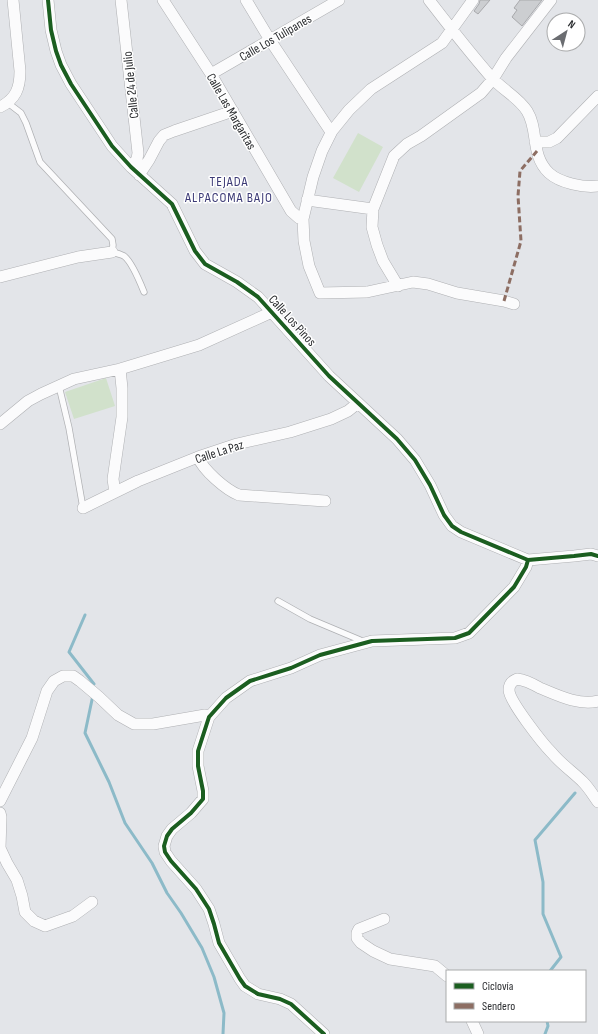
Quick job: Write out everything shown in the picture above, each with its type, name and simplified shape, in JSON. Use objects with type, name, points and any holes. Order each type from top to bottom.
[{"type":"street","points":[[4,105],[16,92],[20,82],[13,0]]},
{"type":"street","name":"Calle Los Pinos","points":[[48,0],[51,30],[56,51],[61,66],[71,84],[112,146],[135,171],[172,204],[195,251],[205,264],[237,282],[258,297],[329,376],[397,439],[414,460],[430,485],[444,515],[452,526],[461,532],[528,560]]},
{"type":"street","name":"Calle 24 de Julio","points":[[121,0],[138,153],[135,171]]},
{"type":"street","name":"Calle Las Margaritas","points":[[163,0],[211,74],[291,211],[299,218],[303,219]]},
{"type":"street","points":[[246,0],[270,40],[329,129],[332,131]]},
{"type":"street","name":"Calle Los Tulipanes","points":[[211,74],[339,0]]},
{"type":"street","points":[[429,0],[493,79],[518,100],[527,111],[532,120],[536,151],[549,173],[566,183],[592,187],[598,186]]},
{"type":"street","points":[[473,0],[442,43],[371,89],[349,110],[332,131],[312,177],[303,219],[304,241],[309,266],[320,293],[367,292],[413,282],[428,284],[458,293],[514,304]]},
{"type":"street","points":[[398,286],[383,261],[376,245],[372,227],[374,209],[394,156],[407,144],[481,93],[551,0]]},
{"type":"street","points":[[535,142],[549,142],[557,138],[598,96]]},
{"type":"street","points":[[135,171],[149,160],[164,135],[233,111]]},
{"type":"street","points":[[307,200],[374,209]]},
{"type":"street","points":[[0,277],[78,257],[112,252]]},
{"type":"street","points":[[0,424],[28,401],[74,379],[120,368],[199,344],[272,312]]},
{"type":"street","points":[[115,492],[113,479],[122,417],[120,368]]},
{"type":"street","name":"Calle La Paz","points":[[83,508],[138,481],[198,457],[237,444],[290,432],[332,419],[348,411],[358,403]]},
{"type":"street","points":[[198,457],[205,468],[218,481],[231,492],[239,495],[325,501]]},
{"type":"street","points":[[324,1034],[291,1004],[280,999],[258,994],[245,986],[232,967],[219,943],[208,909],[196,889],[165,852],[164,846],[167,836],[172,829],[191,813],[203,799],[198,766],[198,751],[209,717],[226,698],[250,681],[291,668],[320,655],[372,641],[455,638],[469,633],[514,587],[526,567],[528,560],[591,554],[598,556]]},
{"type":"street","points":[[0,801],[32,738],[47,691],[54,681],[63,676],[73,676],[99,696],[118,715],[134,724],[153,724],[205,715],[209,717]]},
{"type":"street","points":[[598,702],[591,703],[577,701],[554,694],[526,681],[517,679],[513,680],[509,691],[513,701],[526,721],[551,753],[584,784],[598,802]]},
{"type":"street","points":[[0,813],[0,848],[17,880],[25,912],[34,921],[46,926],[73,916],[92,902]]},
{"type":"street","points":[[384,919],[359,929],[357,938],[361,943],[372,951],[390,959],[435,966],[446,975]]},
{"type":"street","points":[[472,1022],[478,1034]]},
{"type":"lane","points":[[4,105],[21,113],[40,162],[112,239],[112,252],[125,257],[135,271],[144,292]]},
{"type":"lane","points":[[59,386],[69,428],[83,508]]},
{"type":"lane","points":[[278,601],[310,619],[360,640],[362,644]]},
{"type":"green space","points":[[358,133],[383,147],[359,192],[333,178]]},
{"type":"green space","points":[[106,378],[115,406],[74,419],[65,392]]},
{"type":"building","points":[[480,0],[490,0],[478,14],[474,11]]},
{"type":"building","points":[[520,0],[542,0],[522,26],[512,17],[517,10],[514,8]]},
{"type":"waterway","points":[[85,615],[69,652],[94,684]]},
{"type":"waterway","points":[[93,695],[85,733],[109,782],[125,823],[152,863],[167,893],[202,948],[214,977],[224,1013],[223,1034]]},
{"type":"waterway","points":[[551,970],[561,957],[543,914],[543,882],[535,840],[575,793]]},
{"type":"waterway","points":[[545,1034],[548,1026],[547,1022]]},
{"type":"marked path","points":[[504,301],[521,241],[518,196],[520,171],[537,151]]},
{"type":"cycle path","points":[[48,0],[51,30],[61,65],[71,84],[112,146],[131,167],[172,204],[195,251],[205,264],[237,282],[258,297],[329,376],[397,439],[415,460],[430,485],[444,515],[452,526],[461,532],[528,560],[591,554],[598,556]]},
{"type":"cycle path","points":[[324,1034],[291,1004],[280,999],[258,994],[245,986],[219,943],[209,909],[196,889],[165,852],[164,846],[167,836],[172,829],[191,813],[203,799],[198,766],[198,751],[209,717],[226,698],[250,681],[291,668],[320,655],[372,641],[455,638],[469,633],[514,587],[526,567],[528,560]]},
{"type":"district","name":"TEJADA ALPACOMA BAJO","points":[[229,190]]}]
